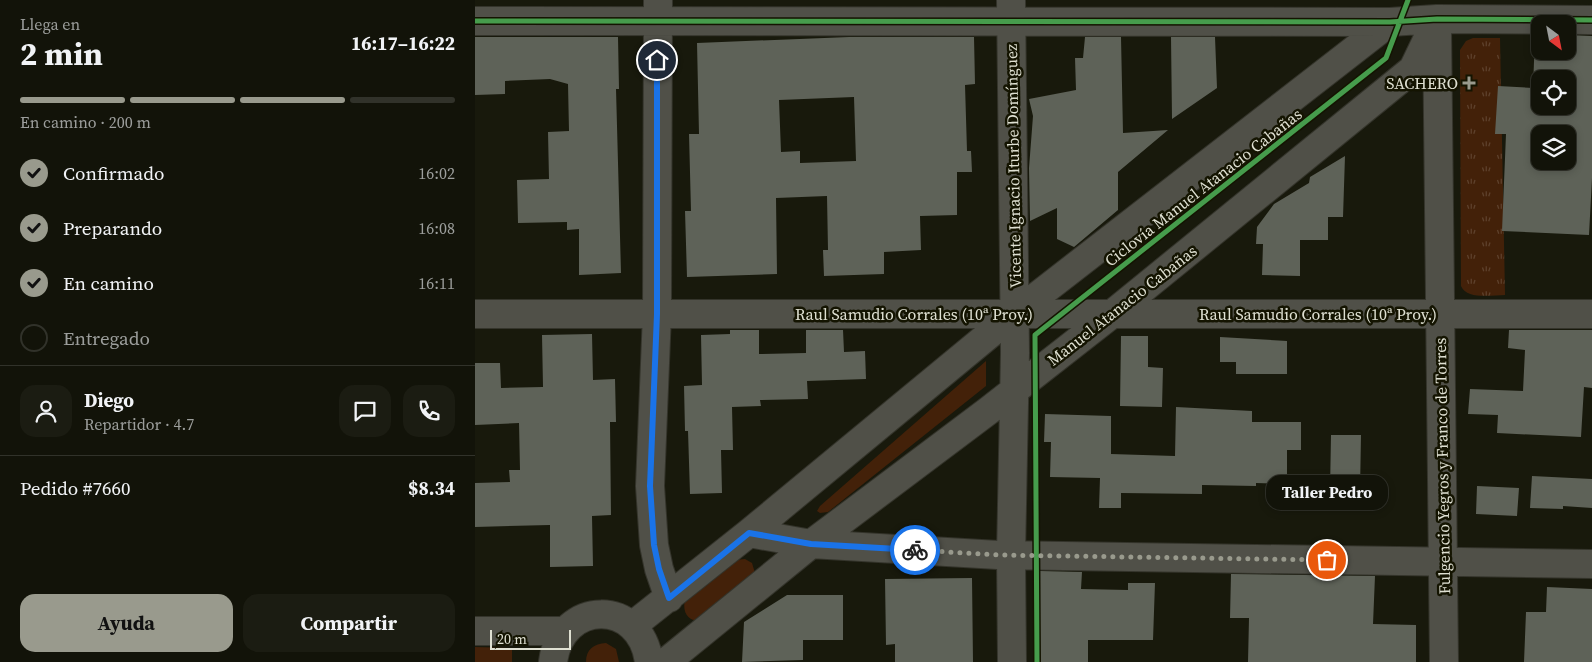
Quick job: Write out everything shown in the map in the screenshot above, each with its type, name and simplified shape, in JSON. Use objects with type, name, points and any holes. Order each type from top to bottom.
[{"type":"street","points":[[475,21],[657,11],[1011,11],[1390,22],[1437,9],[1592,20]]},
{"type":"street","name":"Fulgencio Yegros y Franco de Torres","points":[[1437,9],[1444,662]]},
{"type":"street","name":"Manuel Atanacio Cabañas","points":[[665,662],[811,544],[1112,314],[1413,69],[1437,9]]},
{"type":"street","points":[[657,11],[657,314],[650,486],[654,545],[659,569],[669,598]]},
{"type":"street","name":"Vicente Ignacio Iturbe Domínguez","points":[[1011,11],[1015,390],[1011,555],[1012,662]]},
{"type":"street","points":[[632,626],[749,533],[1014,314],[1390,22]]},
{"type":"street","name":"Raul Samudio Corrales (10ª Proy.)","points":[[475,314],[1592,314]]},
{"type":"street","points":[[749,533],[811,544],[1011,555],[1592,564]]},
{"type":"street","points":[[553,662],[557,646],[565,632],[577,621],[599,614],[615,616],[632,626],[641,636],[647,649],[649,662]]},
{"type":"street","points":[[475,631],[565,632]]},
{"type":"green space","points":[[1473,38],[1500,38],[1505,295],[1474,295],[1464,290],[1461,286],[1460,50],[1466,41]]},
{"type":"green space","points":[[986,361],[986,386],[828,512],[820,513],[817,511],[820,506]]},
{"type":"green space","points":[[745,559],[752,563],[755,573],[700,621],[689,618],[684,608],[685,600],[735,560]]},
{"type":"green space","points":[[606,643],[616,649],[619,662],[586,662],[587,654],[591,648]]},
{"type":"green space","points":[[475,647],[512,648],[512,662],[475,662]]},
{"type":"building","points":[[1576,35],[1592,36],[1592,178],[1589,235],[1502,231],[1506,134],[1495,134],[1498,86],[1531,88],[1531,115],[1576,115],[1576,70],[1534,70],[1534,60],[1576,60]]},
{"type":"building","points":[[475,37],[618,37],[619,89],[616,89],[621,273],[579,275],[579,229],[567,230],[567,222],[518,223],[517,180],[549,179],[548,132],[569,131],[568,84],[550,79],[505,81],[505,94],[475,95]]},
{"type":"building","points":[[849,37],[974,37],[975,84],[965,85],[967,151],[971,151],[972,172],[957,172],[957,215],[920,216],[921,250],[884,252],[884,274],[824,276],[823,250],[828,250],[827,196],[776,198],[777,274],[687,277],[685,211],[691,211],[689,134],[699,134],[697,43]],"holes":[[[854,97],[856,161],[800,163],[800,151],[781,152],[779,100]]]},
{"type":"building","points":[[1085,37],[1121,37],[1123,133],[1168,130],[1118,172],[1118,210],[1074,247],[1057,239],[1057,208],[1030,221],[1029,168],[1033,116],[1029,99],[1076,90],[1075,58],[1083,58]]},
{"type":"building","points":[[1171,37],[1215,37],[1217,88],[1172,119]]},
{"type":"building","points":[[1345,156],[1343,217],[1328,217],[1328,240],[1300,240],[1300,276],[1262,275],[1263,244],[1256,244],[1257,227],[1274,204],[1309,183],[1310,177]]},
{"type":"building","points":[[730,330],[759,330],[759,354],[806,353],[806,330],[843,330],[844,352],[865,351],[866,379],[807,381],[808,399],[760,400],[761,406],[732,407],[733,450],[721,450],[722,493],[690,494],[684,386],[702,385],[701,335],[730,334]]},
{"type":"building","points":[[1509,330],[1592,330],[1592,388],[1584,387],[1581,437],[1497,433],[1498,415],[1468,414],[1470,389],[1523,391],[1525,350],[1508,348]]},
{"type":"building","points":[[592,334],[593,380],[615,379],[616,422],[610,422],[611,515],[592,516],[593,566],[550,567],[550,525],[475,527],[475,483],[510,482],[509,470],[520,470],[519,423],[475,425],[475,363],[500,363],[501,388],[543,387],[542,335]]},
{"type":"building","points":[[1121,336],[1148,336],[1148,367],[1163,368],[1162,407],[1120,406]]},
{"type":"building","points":[[1220,337],[1287,341],[1287,374],[1236,374],[1236,362],[1220,362]]},
{"type":"building","points":[[1176,407],[1252,411],[1252,422],[1301,422],[1301,450],[1287,450],[1287,484],[1256,483],[1256,486],[1202,485],[1202,494],[1121,493],[1121,508],[1099,508],[1100,478],[1050,477],[1051,442],[1044,442],[1045,414],[1111,416],[1111,454],[1175,456]]},
{"type":"building","points":[[1331,435],[1361,435],[1360,491],[1330,491]]},
{"type":"building","points":[[1532,476],[1592,479],[1592,508],[1563,506],[1563,509],[1530,508]]},
{"type":"building","points":[[1477,486],[1519,488],[1517,516],[1476,514]]},
{"type":"building","points":[[1040,571],[1082,572],[1081,589],[1128,590],[1128,583],[1155,583],[1153,640],[1088,640],[1088,662],[1038,662]]},
{"type":"building","points":[[1231,574],[1375,576],[1373,624],[1416,625],[1416,662],[1248,662],[1249,618],[1230,618]]},
{"type":"building","points":[[972,578],[973,662],[895,662],[895,644],[886,645],[885,579]]},
{"type":"building","points":[[1547,587],[1592,589],[1592,662],[1524,662],[1526,612],[1546,612]]},
{"type":"building","points":[[787,595],[843,595],[843,640],[803,640],[803,660],[742,662],[744,622]]},
{"type":"cycle path","name":"Ciclovía Manuel Atanacio Cabañas","points":[[1037,662],[1035,335],[1386,58],[1408,0]]},
{"type":"cycle path","points":[[475,21],[1390,22],[1437,19],[1592,20]]},
{"type":"way so far","points":[[915,550],[998,555],[1327,560]]},
{"type":"place","name":"SACHERO","points":[[1469,83]]},
{"type":"place","name":"Taller Pedro","points":[[1327,560]]},
{"type":"route","points":[[657,60],[657,314],[650,486],[654,545],[659,569],[669,598],[749,533],[811,544],[915,550]]}]
